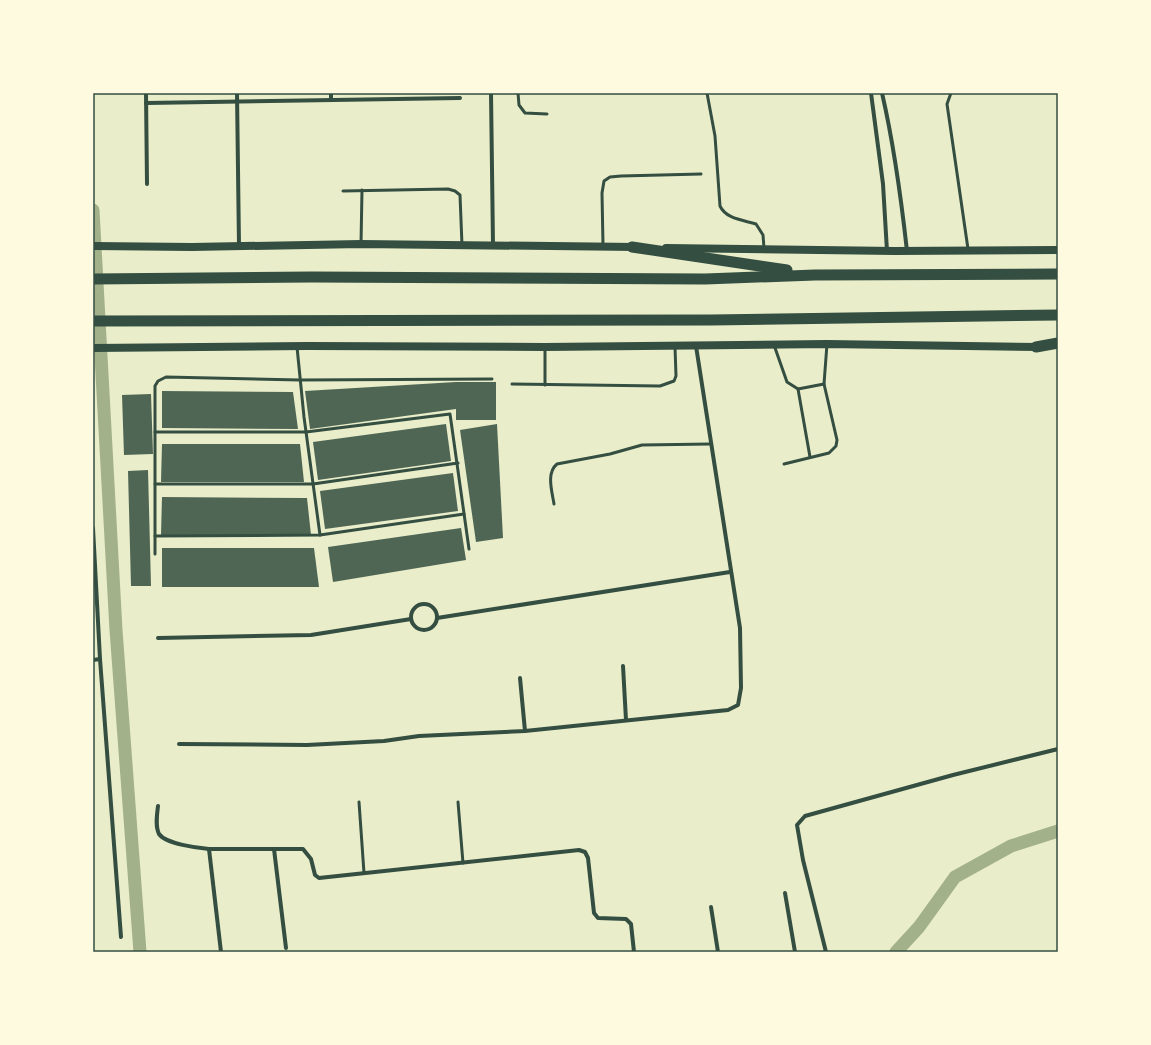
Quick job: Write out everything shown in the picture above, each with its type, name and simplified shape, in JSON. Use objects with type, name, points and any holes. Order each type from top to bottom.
[{"type":"highway","points":[[632,247],[816,275]]},
{"type":"highway","points":[[93,279],[705,279],[816,275],[1058,274]]},
{"type":"highway","points":[[93,321],[711,320],[1058,315]]},
{"type":"highway","points":[[1036,347],[1058,344]]},
{"type":"main road","points":[[93,246],[192,247],[361,244],[887,251],[1058,250]]},
{"type":"main road","points":[[93,348],[296,346],[545,348],[827,344],[1058,347]]},
{"type":"street","points":[[146,93],[147,184]]},
{"type":"street","points":[[238,93],[239,246]]},
{"type":"street","points":[[331,93],[331,100]]},
{"type":"street","points":[[420,93],[420,99]]},
{"type":"street","points":[[491,93],[493,245]]},
{"type":"street","points":[[871,93],[883,184],[887,251]]},
{"type":"street","points":[[882,93],[897,166],[907,251]]},
{"type":"street","points":[[146,103],[460,98]]},
{"type":"street","points":[[179,744],[307,745],[384,741],[419,736],[525,731],[728,710],[738,705],[741,688],[740,628],[710,444],[696,346]]},
{"type":"street","points":[[93,528],[100,660],[121,937]]},
{"type":"street","points":[[437,618],[730,572]]},
{"type":"street","points":[[425,603],[436,610],[437,618],[434,626],[427,630],[418,629],[411,619],[413,608],[416,605],[425,603]]},
{"type":"street","points":[[158,638],[311,635],[411,619]]},
{"type":"street","points":[[93,660],[100,660]]},
{"type":"street","points":[[623,666],[626,720]]},
{"type":"street","points":[[520,678],[525,731]]},
{"type":"street","points":[[826,952],[803,860],[797,825],[800,820],[805,816],[953,775],[1058,749]]},
{"type":"street","points":[[158,806],[157,826],[160,835],[167,840],[183,845],[209,849],[303,849],[311,859],[314,875],[319,878],[579,850],[585,852],[588,858],[594,913],[598,918],[626,919],[631,924],[634,952]]},
{"type":"street","points":[[209,849],[220,952]]},
{"type":"street","points":[[274,849],[286,948]]},
{"type":"street","points":[[785,893],[795,952]]},
{"type":"street","points":[[711,907],[718,952]]},
{"type":"lane","points":[[518,93],[518,104],[525,113],[547,114]]},
{"type":"lane","points":[[707,93],[715,136],[720,206],[723,213],[756,224],[763,235],[764,249]]},
{"type":"lane","points":[[951,93],[947,104],[968,251]]},
{"type":"lane","points":[[603,247],[602,193],[604,181],[610,177],[621,176],[701,174]]},
{"type":"lane","points":[[343,191],[448,189],[455,191],[460,195],[462,245]]},
{"type":"lane","points":[[361,244],[362,190]]},
{"type":"lane","points":[[784,464],[829,453],[836,446],[837,440],[824,384],[827,344]]},
{"type":"lane","points":[[774,345],[787,382],[798,389],[824,384]]},
{"type":"lane","points":[[296,346],[320,536]]},
{"type":"lane","points":[[512,384],[668,384],[674,381],[676,376],[675,347]]},
{"type":"lane","points":[[545,348],[545,385]]},
{"type":"lane","points":[[155,554],[155,386],[158,381],[166,377],[300,380],[492,379]]},
{"type":"lane","points":[[798,389],[810,457]]},
{"type":"lane","points":[[155,432],[306,432],[447,414],[451,416],[469,549]]},
{"type":"lane","points":[[554,504],[550,477],[553,468],[558,464],[610,454],[642,445],[710,444]]},
{"type":"lane","points":[[155,484],[313,484],[458,463]]},
{"type":"lane","points":[[155,536],[320,536],[464,514]]},
{"type":"lane","points":[[359,802],[364,873]]},
{"type":"lane","points":[[458,802],[463,863]]},
{"type":"building","points":[[456,382],[496,382],[496,420],[456,420],[456,409],[310,429],[305,391]]},
{"type":"building","points":[[162,391],[293,392],[298,429],[162,428]]},
{"type":"building","points":[[151,394],[153,454],[124,455],[122,395]]},
{"type":"building","points":[[446,424],[451,461],[318,480],[313,442]]},
{"type":"building","points":[[497,424],[503,538],[476,542],[460,430]]},
{"type":"building","points":[[162,444],[300,444],[304,482],[161,482]]},
{"type":"building","points":[[148,470],[151,586],[131,586],[128,471]]},
{"type":"building","points":[[453,473],[458,511],[325,529],[320,491]]},
{"type":"building","points":[[162,497],[307,498],[311,535],[161,535]]},
{"type":"building","points":[[461,528],[466,560],[333,582],[328,547]]},
{"type":"building","points":[[162,548],[314,548],[319,587],[162,587]]},
{"type":"waterway","points":[[93,210],[116,630],[140,952]]},
{"type":"waterway","points":[[896,952],[919,927],[955,877],[1011,846],[1058,831]]}]
